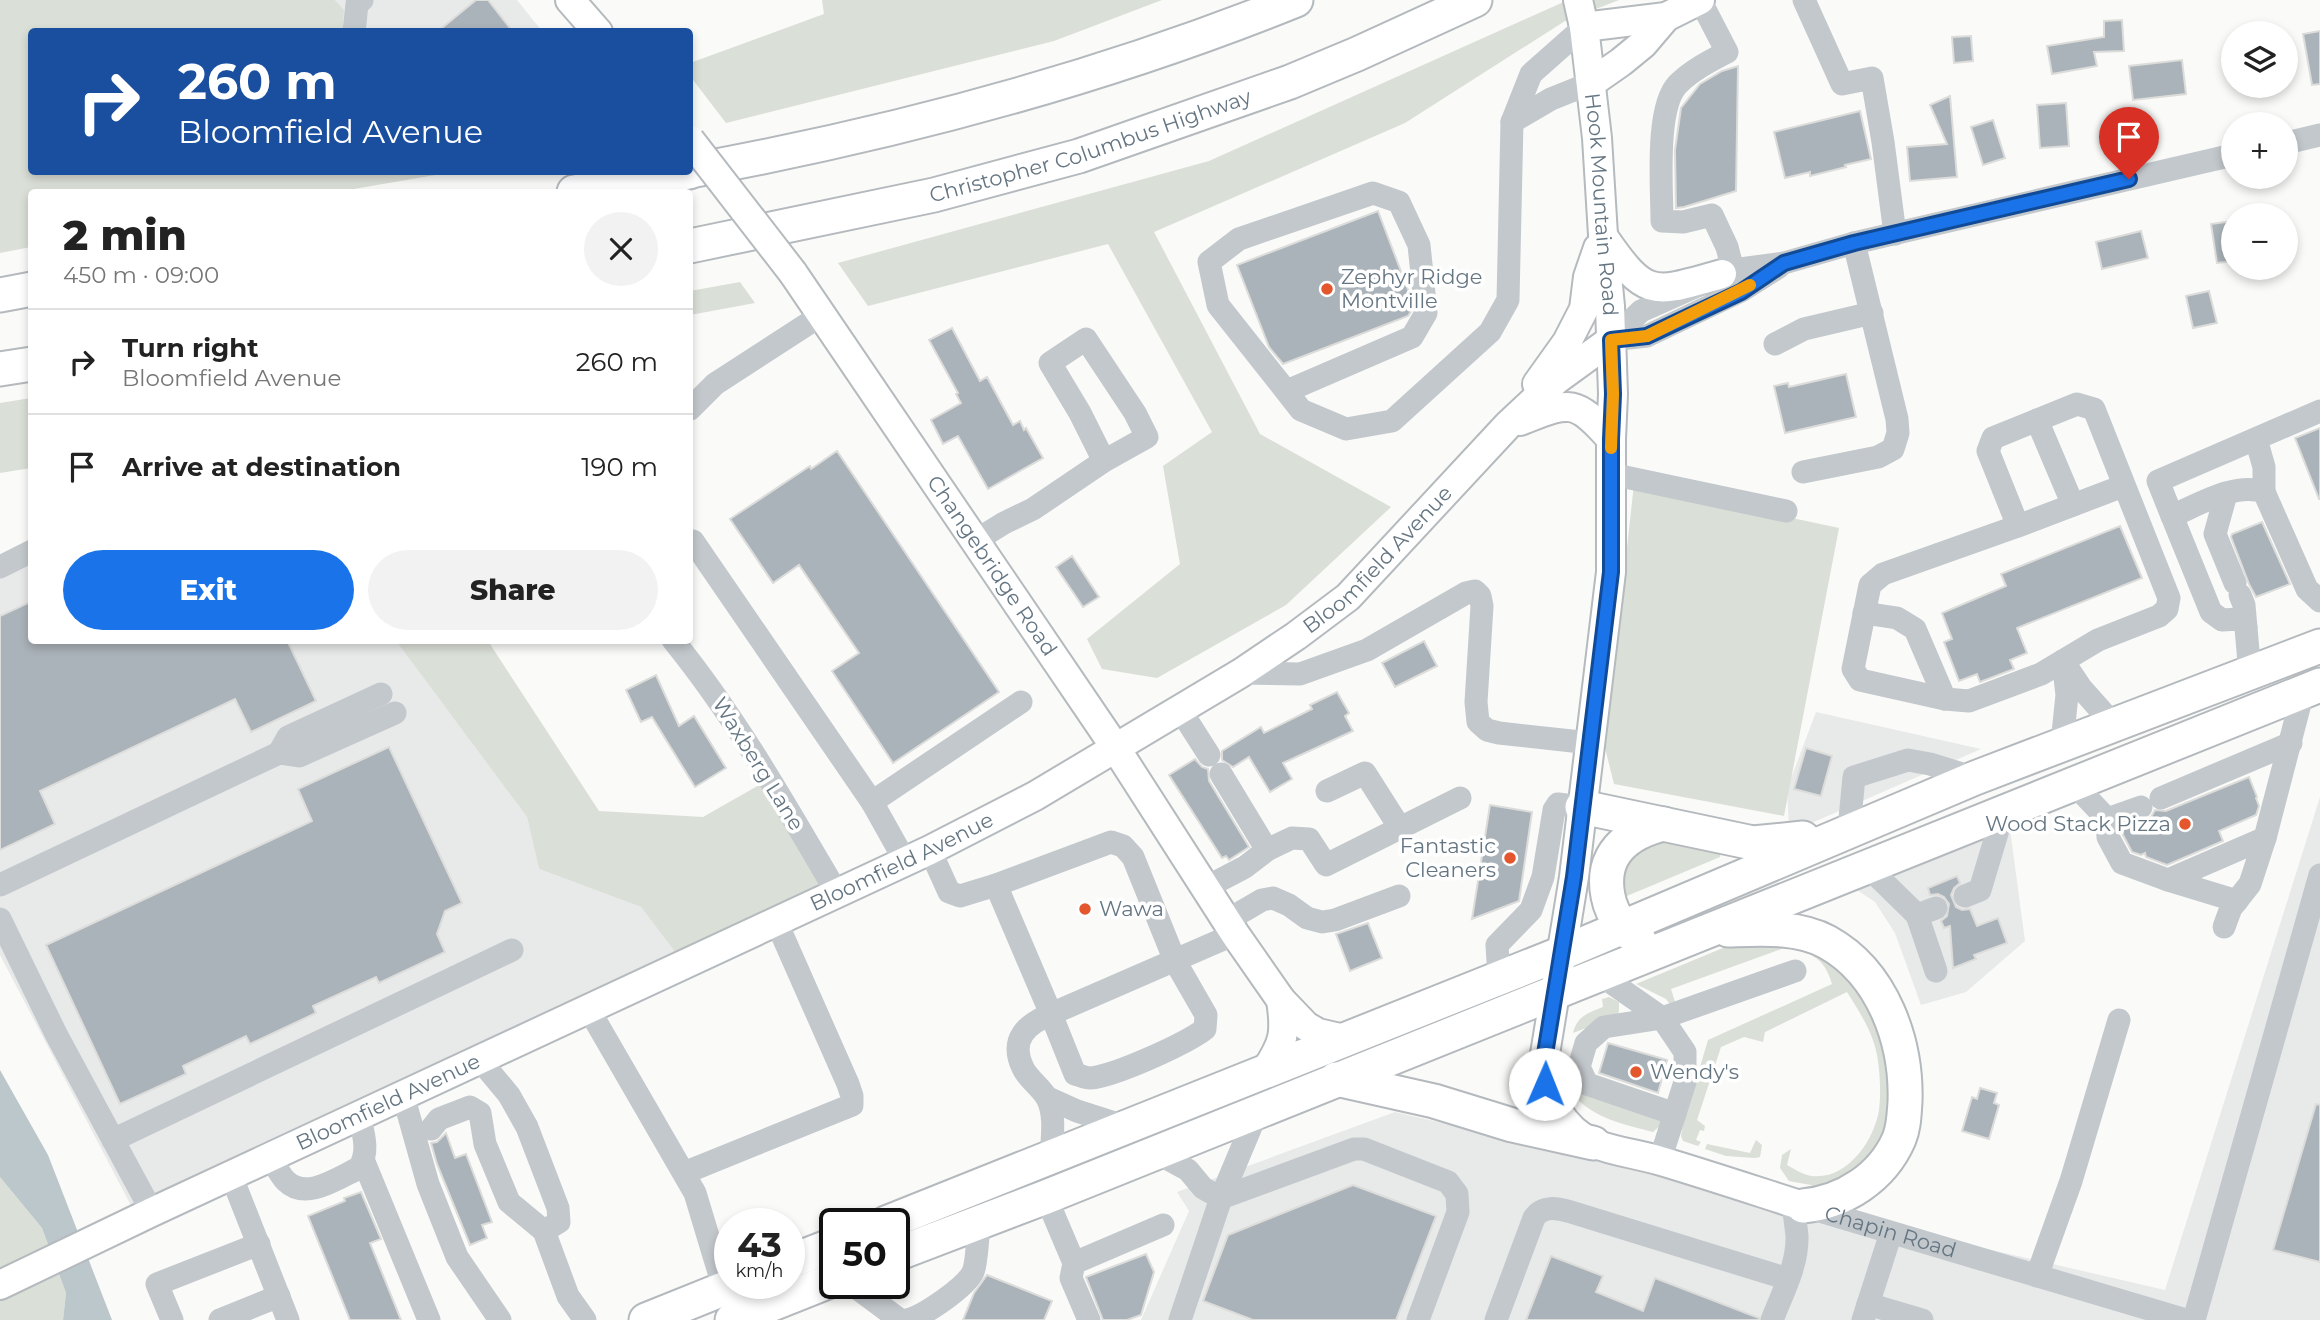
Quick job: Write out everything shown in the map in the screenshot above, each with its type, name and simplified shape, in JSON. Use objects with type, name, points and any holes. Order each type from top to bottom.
[{"type":"highway","points":[[693,171],[847,139],[975,107],[1127,62],[1296,0]]},
{"type":"highway","name":"Christopher Columbus Highway","points":[[693,245],[898,203],[1079,156],[1290,82],[1475,0]]},
{"type":"highway","points":[[591,189],[672,175]]},
{"type":"highway","points":[[0,295],[28,290]]},
{"type":"highway","points":[[0,369],[28,365]]},
{"type":"highway","points":[[910,1214],[1562,953],[1849,829],[1975,778],[2320,646]]},
{"type":"highway","points":[[910,1249],[2312,688]]},
{"type":"highway","points":[[1582,807],[1753,843],[1779,842],[1849,829]]},
{"type":"highway","points":[[1654,952],[1622,926],[1610,906],[1606,872],[1610,859],[1627,840],[1651,827],[1664,824]]},
{"type":"highway","points":[[1711,930],[1794,931],[1828,942],[1850,957],[1875,987],[1897,1035],[1903,1061],[1904,1118],[1890,1154],[1876,1171],[1845,1195],[1820,1204],[1798,1205]]},
{"type":"highway","points":[[1336,1079],[1434,1101],[1512,1125],[1593,1143]]},
{"type":"highway","points":[[646,1320],[724,1299]]},
{"type":"main road","points":[[570,0],[594,28]]},
{"type":"main road","points":[[1591,83],[1643,44],[1666,18],[1700,0]]},
{"type":"main road","points":[[1581,13],[1666,18]]},
{"type":"main road","name":"Hook Mountain Road","points":[[1581,13],[1597,138],[1611,340],[1611,572],[1574,877],[1543,1066],[1550,1099],[1560,1115],[1593,1143]]},
{"type":"main road","name":"Changebridge Road","points":[[693,143],[823,314],[1115,747],[1231,928],[1281,1000],[1318,1033],[1343,1039]]},
{"type":"main road","points":[[1603,235],[1625,268],[1645,284],[1672,288],[1727,272]]},
{"type":"main road","points":[[1508,425],[1567,342],[1584,309],[1588,278],[1603,235]]},
{"type":"main road","name":"Bloomfield Avenue","points":[[0,1285],[270,1156],[918,855],[1035,796],[1241,673],[1348,597],[1508,425],[1556,380],[1611,340]]},
{"type":"main road","points":[[1508,425],[1568,406],[1583,410],[1611,439]]},
{"type":"main road","points":[[1266,1070],[1282,1044],[1284,1032],[1281,1000]]},
{"type":"main road","name":"Chapin Road","points":[[1593,1143],[1660,1160],[1798,1205]]},
{"type":"street","points":[[353,28],[357,4],[362,0]]},
{"type":"street","points":[[1700,0],[1727,52],[1705,63],[1676,86],[1663,116],[1662,221],[1683,222],[1712,215],[1727,247],[1727,272]]},
{"type":"street","points":[[1804,0],[1842,84],[1872,78],[1895,234]]},
{"type":"street","points":[[1287,391],[1412,337],[1426,313],[1419,245],[1399,202],[1373,192],[1239,239],[1209,262],[1219,305],[1301,410],[1346,429],[1392,421],[1490,332],[1508,300],[1513,122],[1531,74],[1581,13]]},
{"type":"street","points":[[1513,122],[1552,99],[1591,83]]},
{"type":"street","points":[[2298,140],[2320,135]]},
{"type":"street","name":"Bloomfield Avenue","points":[[1611,340],[1641,311],[1727,272],[1784,263],[1854,243],[2221,158]]},
{"type":"street","points":[[1803,472],[1878,457],[1893,449],[1898,433],[1897,419],[1854,243]]},
{"type":"street","name":"Bloomfield Avenue","points":[[1611,340],[1647,336],[1741,292],[1784,263]]},
{"type":"street","points":[[1775,344],[1804,329],[1872,313]]},
{"type":"street","points":[[693,406],[715,384],[823,314]]},
{"type":"street","points":[[975,541],[1033,509],[1104,461],[1147,437],[1135,413],[1086,339],[1050,363],[1080,413],[1104,461]]},
{"type":"street","points":[[2018,526],[1988,451],[1993,438],[2077,404],[2094,409],[2169,603],[2164,613],[2098,640],[2041,674],[1969,701],[1945,699],[1860,680],[1853,669],[1870,585],[1883,574],[2018,526],[2123,486]]},
{"type":"street","points":[[2246,627],[2240,620],[2222,620],[2211,611],[2158,481],[2320,411]]},
{"type":"street","points":[[2036,420],[2073,505]]},
{"type":"street","points":[[2256,439],[2264,467],[2264,492],[2314,595]]},
{"type":"street","points":[[1611,474],[1786,511]]},
{"type":"street","points":[[2172,516],[2250,487],[2264,492]]},
{"type":"street","points":[[2226,494],[2215,534],[2244,605],[2250,674]]},
{"type":"street","points":[[693,541],[872,802],[948,892],[960,897],[1111,842],[1123,846],[1133,857],[1175,961],[1206,1015],[1205,1029],[1192,1039],[1111,1072],[1088,1079],[1074,1073],[996,885]]},
{"type":"street","points":[[0,567],[28,553]]},
{"type":"street","points":[[1241,673],[1300,674],[1367,650],[1466,593],[1475,591],[1480,596],[1482,606],[1476,702],[1478,722],[1487,730],[1499,733],[1590,743]]},
{"type":"street","points":[[1864,614],[1897,618],[1915,629],[1945,699]]},
{"type":"street","name":"Waxberg Lane","points":[[676,644],[715,694],[748,744],[837,893]]},
{"type":"street","points":[[2063,661],[2081,688],[2113,724]]},
{"type":"street","points":[[2062,743],[2067,695],[2063,661]]},
{"type":"street","points":[[2224,927],[2231,908],[2250,884],[2291,743],[2312,688]]},
{"type":"street","points":[[872,802],[1021,702]]},
{"type":"street","points":[[0,885],[279,753],[288,737],[388,703]]},
{"type":"street","points":[[1179,708],[1267,850]]},
{"type":"street","points":[[2107,819],[2291,743]]},
{"type":"street","points":[[1849,829],[1854,777],[1908,760],[1975,778]]},
{"type":"street","points":[[1327,791],[1366,773],[1400,828]]},
{"type":"street","points":[[2074,784],[2107,819],[2108,837],[2122,863],[2236,901]]},
{"type":"street","points":[[1205,888],[1292,838],[1309,839],[1326,865],[1460,798]]},
{"type":"street","points":[[1499,978],[1497,945],[1531,910],[1543,877],[1554,810],[1558,804],[1582,807]]},
{"type":"street","points":[[1965,896],[1980,890],[2003,813]]},
{"type":"street","points":[[2168,880],[2265,838]]},
{"type":"street","points":[[1868,867],[1926,912],[1936,971]]},
{"type":"street","points":[[2194,1320],[2320,875]]},
{"type":"street","points":[[1127,1127],[1077,1111],[1048,1098],[1023,1069],[1018,1048],[1021,1035],[1033,1022],[1175,961],[1231,928],[1262,900],[1273,898],[1307,918],[1322,922],[1335,920],[1399,896]]},
{"type":"street","points":[[0,919],[57,1034],[152,1212]]},
{"type":"street","points":[[684,1173],[852,1105],[848,1084],[776,921]]},
{"type":"street","points":[[113,1140],[512,950]]},
{"type":"street","points":[[1675,1114],[1587,1084],[1579,1067],[1586,1043],[1604,1027],[1662,1018],[1795,971]]},
{"type":"street","points":[[1599,974],[1662,1018],[1685,1052],[1685,1082],[1660,1160]]},
{"type":"street","points":[[588,1008],[695,1193],[714,1248]]},
{"type":"street","points":[[2037,1276],[2071,1181],[2119,1020]]},
{"type":"street","points":[[479,1059],[509,1095],[527,1127],[558,1208],[559,1222],[544,1231]]},
{"type":"street","points":[[403,1095],[427,1138],[428,1184],[457,1257],[500,1320]]},
{"type":"street","points":[[1048,1098],[1052,1120],[1051,1157]]},
{"type":"street","points":[[427,1138],[439,1119],[470,1107],[480,1113],[485,1144],[509,1202],[544,1231],[568,1296],[585,1320]]},
{"type":"street","points":[[1180,1320],[1220,1198],[1258,1110]]},
{"type":"street","points":[[359,1115],[364,1137],[364,1162],[429,1320]]},
{"type":"street","points":[[1220,1198],[1354,1149],[1364,1149],[1448,1182],[1457,1194],[1458,1212],[1418,1320]]},
{"type":"street","points":[[1155,1153],[1188,1170],[1203,1188],[1220,1198]]},
{"type":"street","points":[[270,1156],[283,1178],[300,1190],[310,1189],[359,1168],[364,1162]]},
{"type":"street","points":[[231,1175],[288,1320]]},
{"type":"street","points":[[1045,1197],[1074,1263],[1071,1278],[1089,1320]]},
{"type":"street","points":[[1772,1320],[1796,1250],[1798,1205]]},
{"type":"street","name":"Chapin Road","points":[[1798,1205],[2186,1320]]},
{"type":"street","points":[[1496,1320],[1534,1218],[1550,1208],[1571,1212],[1788,1279]]},
{"type":"street","points":[[907,1320],[920,1317],[951,1295],[973,1272],[979,1222]]},
{"type":"street","points":[[1074,1263],[1163,1225]]},
{"type":"street","points":[[1891,1233],[1866,1312],[1922,1320]]},
{"type":"street","points":[[172,1320],[157,1284],[259,1244]]},
{"type":"street","points":[[219,1320],[279,1296]]},
{"type":"street","points":[[872,1299],[900,1320]]},
{"type":"shaded area","points":[[0,0],[335,0],[344,10],[343,28],[28,28],[28,175],[435,175],[354,189],[28,189],[28,248],[0,253]]},
{"type":"shaded area","points":[[335,0],[517,0],[540,28],[343,28],[344,10]]},
{"type":"shaded area","points":[[822,0],[1162,0],[1054,41],[726,123],[693,80],[693,62],[824,14]]},
{"type":"shaded area","points":[[1568,0],[1619,0],[1565,21],[1405,123],[1154,232],[1260,434],[1391,507],[1286,605],[1157,678],[1102,669],[1087,639],[1180,564],[1163,466],[1212,432],[1108,244],[868,306],[838,263],[1209,161]]},
{"type":"shaded area","points":[[740,282],[755,303],[693,314],[693,290]]},
{"type":"shaded area","points":[[28,398],[28,468],[0,473],[0,403]]},
{"type":"shaded area","points":[[1634,484],[1839,528],[1784,816],[1614,784],[1605,748]]},
{"type":"shaded area","points":[[28,541],[28,644],[398,644],[527,817],[539,869],[641,907],[684,964],[138,1219],[0,955],[0,555]]},
{"type":"shaded area","points":[[398,644],[490,644],[599,811],[703,817],[775,776],[841,892],[684,964],[641,907],[539,869],[527,817]]},
{"type":"shaded area","points":[[1816,712],[1981,749],[1814,822],[1789,828],[1787,789]]},
{"type":"shaded area","points":[[2320,797],[2320,1320],[1141,1320],[1189,1211],[1177,1192],[1395,1112],[2165,1290]]},
{"type":"shaded area","points":[[2010,829],[2025,941],[1966,992],[1921,1005],[1895,933],[1875,902],[1857,890]]},
{"type":"shaded area","points":[[1656,837],[1721,851],[1720,857],[1622,898],[1622,866]]},
{"type":"shaded area","points":[[1747,938],[1817,947],[1861,989],[1891,1048],[1890,1122],[1867,1166],[1822,1187],[1789,1181],[1780,1168],[1782,1155],[1791,1149],[1787,1165],[1812,1176],[1837,1172],[1865,1146],[1879,1110],[1880,1079],[1874,1042],[1847,992],[1765,1032],[1763,1042],[1744,1037],[1721,1047],[1697,1120],[1705,1126],[1696,1140],[1701,1142],[1698,1146],[1683,1141],[1681,1136],[1708,1040],[1832,984],[1825,968],[1815,957],[1784,948],[1671,989],[1676,1005],[1672,1007],[1666,999],[1636,984]]},
{"type":"shaded area","points":[[1609,997],[1619,1002],[1617,1016],[1573,1033],[1580,1019],[1603,1007],[1602,999]]},
{"type":"shaded area","points":[[0,1070],[48,1155],[112,1320],[63,1320],[66,1293],[42,1228],[0,1177]]},
{"type":"shaded area","points":[[1576,1078],[1661,1118],[1661,1125],[1653,1132],[1599,1115],[1573,1094],[1569,1079]]},
{"type":"shaded area","points":[[1756,1140],[1762,1145],[1760,1157],[1755,1158],[1726,1156],[1705,1149],[1707,1144],[1750,1153]]},
{"type":"shaded area","points":[[0,1177],[42,1228],[66,1293],[63,1320],[0,1320]]},
{"type":"building","points":[[476,0],[488,0],[510,28],[442,28]]},
{"type":"building","points":[[2122,20],[2124,51],[2094,52],[2097,66],[2052,74],[2047,46],[2104,37],[2104,21]]},
{"type":"building","points":[[2320,31],[2320,84],[2312,85],[2303,34]]},
{"type":"building","points":[[1971,36],[1973,61],[1954,63],[1952,37]]},
{"type":"building","points":[[2182,60],[2186,94],[2133,100],[2129,66]]},
{"type":"building","points":[[1738,66],[1736,191],[1676,208],[1675,150],[1681,108],[1700,84],[1722,71]]},
{"type":"building","points":[[1950,96],[1957,177],[1910,181],[1907,147],[1947,144],[1930,105]]},
{"type":"building","points":[[2066,103],[2069,146],[2040,148],[2037,105]]},
{"type":"building","points":[[1860,111],[1871,159],[1810,176],[1810,172],[1785,178],[1774,132]]},
{"type":"building","points":[[1993,120],[2005,158],[1983,165],[1971,127]]},
{"type":"building","name":"Zephyr Ridge Montville","points":[[1378,211],[1410,295],[1412,310],[1408,316],[1283,364],[1269,347],[1237,265]]},
{"type":"building","points":[[2221,223],[2221,262],[2217,263],[2211,224]]},
{"type":"building","points":[[2141,231],[2148,258],[2102,269],[2096,242]]},
{"type":"building","points":[[2209,291],[2217,323],[2193,328],[2186,296]]},
{"type":"building","points":[[952,328],[980,381],[987,377],[1013,425],[1020,421],[1043,458],[988,489],[958,436],[943,444],[931,420],[961,403],[929,340]]},
{"type":"building","points":[[1846,374],[1856,417],[1785,433],[1774,386],[1788,383],[1789,387]]},
{"type":"building","points":[[2320,428],[2320,499],[2319,499],[2295,438]]},
{"type":"building","points":[[837,451],[999,692],[893,763],[832,671],[859,653],[799,565],[773,583],[730,519]]},
{"type":"building","points":[[2262,522],[2290,584],[2256,597],[2231,537],[2232,534]]},
{"type":"building","points":[[2120,526],[2142,578],[2017,628],[2027,653],[2010,660],[2014,669],[1980,682],[1977,674],[1959,681],[1944,642],[1952,639],[1942,613],[2006,586],[2001,574]]},
{"type":"building","points":[[1072,556],[1099,597],[1083,607],[1056,567]]},
{"type":"building","points":[[28,603],[28,644],[289,644],[316,701],[251,732],[235,699],[40,791],[55,824],[0,850],[0,616]]},
{"type":"building","points":[[1424,641],[1437,666],[1395,687],[1382,663]]},
{"type":"building","points":[[656,675],[679,726],[694,716],[726,768],[695,787],[652,717],[641,722],[626,690]]},
{"type":"building","points":[[1337,692],[1349,713],[1345,716],[1353,731],[1283,763],[1292,779],[1270,792],[1249,757],[1233,767],[1222,760],[1222,751],[1261,727],[1264,733],[1312,709],[1310,705]]},
{"type":"building","points":[[389,747],[462,903],[445,911],[437,934],[445,952],[379,983],[376,977],[313,1006],[316,1013],[250,1044],[246,1036],[183,1066],[186,1074],[120,1104],[46,945],[312,821],[298,789]]},
{"type":"building","points":[[1806,748],[1832,756],[1821,796],[1794,789]]},
{"type":"building","points":[[1195,759],[1208,769],[1209,781],[1249,847],[1229,860],[1226,856],[1222,858],[1169,775]]},
{"type":"building","name":"Wood Stack Pizza","points":[[2249,777],[2259,806],[2256,815],[2219,831],[2223,841],[2167,865],[2146,857],[2145,853],[2141,855],[2132,852],[2122,830],[2151,817],[2155,810],[2166,811]]},
{"type":"building","points":[[1490,805],[1532,812],[1519,901],[1472,919]]},
{"type":"building","points":[[1957,876],[1960,883],[1951,895],[1956,907],[1962,910],[1970,909],[1977,926],[1998,918],[2007,943],[1974,955],[1976,959],[1953,968],[1950,926],[1944,928],[1941,921],[1947,916],[1949,904],[1938,894],[1930,895],[1928,888]]},
{"type":"building","points":[[1368,923],[1382,958],[1350,971],[1336,934]]},
{"type":"building","points":[[1608,1043],[1667,1060],[1658,1093],[1599,1073]]},
{"type":"building","points":[[1980,1088],[1997,1093],[1994,1103],[1999,1105],[1989,1139],[1962,1131],[1972,1097],[1977,1099]]},
{"type":"building","points":[[2316,1104],[2320,1105],[2320,1262],[2273,1250]]},
{"type":"building","points":[[446,1133],[455,1158],[466,1154],[492,1222],[482,1225],[487,1238],[470,1245],[431,1143],[437,1142]]},
{"type":"building","points":[[1353,1185],[1436,1216],[1396,1320],[1253,1320],[1203,1301],[1228,1235]]},
{"type":"building","points":[[361,1192],[381,1239],[370,1243],[401,1320],[350,1320],[308,1216]]},
{"type":"building","points":[[1146,1254],[1154,1272],[1141,1315],[1127,1320],[1103,1320],[1086,1277]]},
{"type":"building","points":[[1551,1256],[1603,1276],[1596,1292],[1643,1311],[1655,1278],[1759,1318],[1526,1320]]},
{"type":"building","points":[[987,1275],[1052,1301],[1044,1320],[963,1320],[974,1293]]},
{"type":"slow traffic","points":[[1611,448],[1611,340],[1647,336],[1741,292],[1750,285]]},
{"type":"place","name":"Zephyr Ridge Montville","points":[[1327,289]]},
{"type":"place","name":"Wood Stack Pizza","points":[[2185,824]]},
{"type":"place","name":"Fantastic Cleaners","points":[[1510,858]]},
{"type":"place","name":"Wawa","points":[[1085,909]]},
{"type":"place","name":"Wendy's","points":[[1636,1072]]},
{"type":"route","points":[[1545,1084],[1543,1066],[1574,877],[1611,572],[1611,340],[1647,336],[1741,292],[1784,263],[1854,243],[2129,179]]}]
